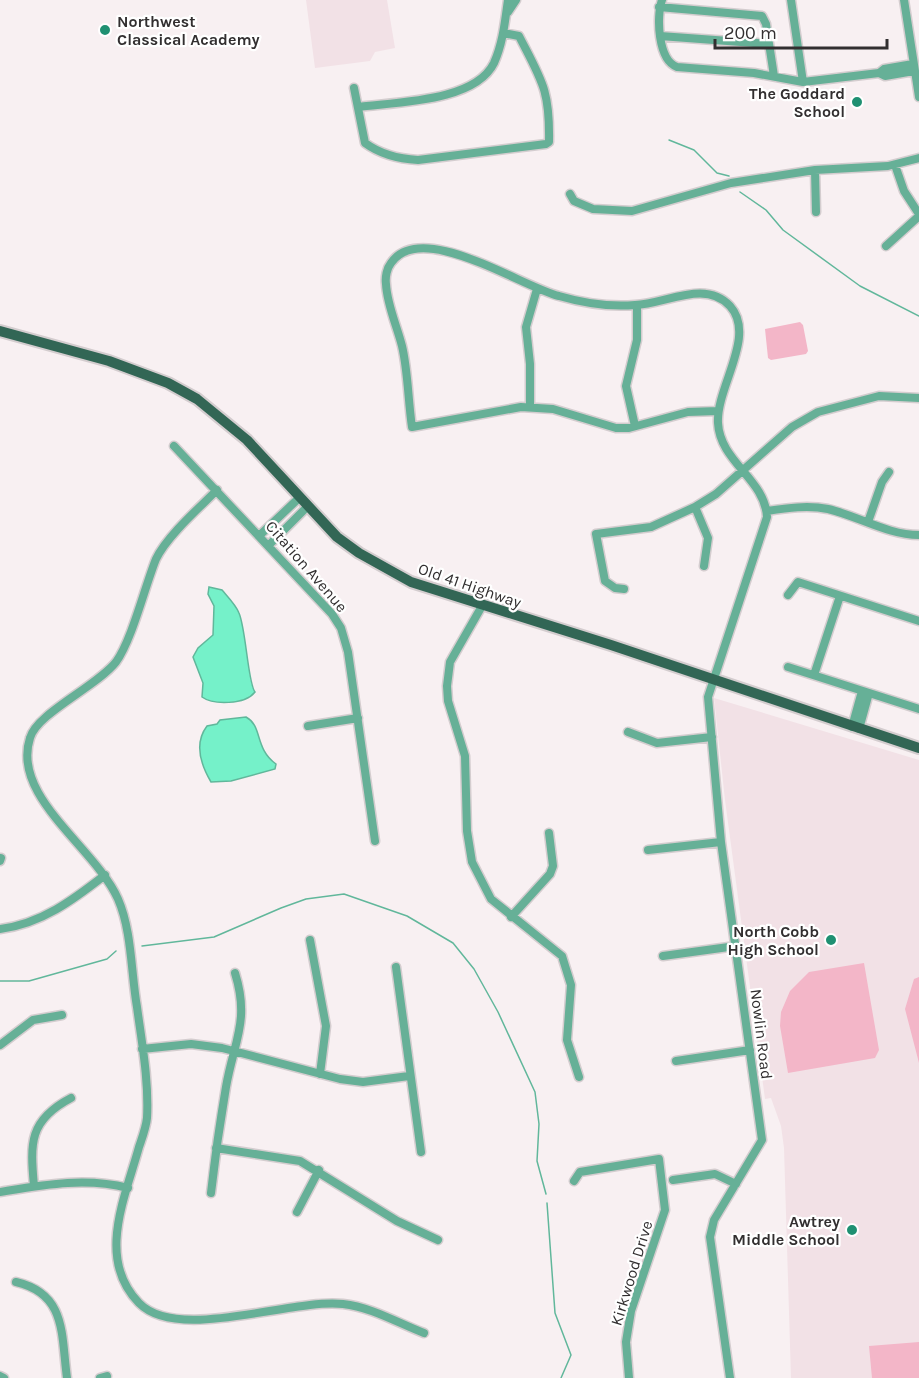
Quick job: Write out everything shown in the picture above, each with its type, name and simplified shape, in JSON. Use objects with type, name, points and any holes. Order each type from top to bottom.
[{"type":"main road","name":"Old 41 Highway","points":[[0,331],[110,361],[183,391],[228,422],[337,537],[358,553],[411,582],[611,645],[712,681],[919,748]]},
{"type":"street","points":[[358,107],[450,94],[469,88],[480,81],[494,63],[508,12],[508,0]]},
{"type":"street","points":[[508,12],[516,0]]},
{"type":"street","points":[[791,0],[803,82]]},
{"type":"street","points":[[904,0],[919,97]]},
{"type":"street","points":[[774,76],[765,19],[758,14],[660,3],[660,36],[669,62],[674,66],[774,76],[803,82],[879,73],[885,69],[914,68]]},
{"type":"street","points":[[354,88],[365,143],[375,150],[403,159],[418,160],[546,144],[549,142],[550,109],[545,87],[519,36],[503,33]]},
{"type":"street","points":[[660,36],[769,44]]},
{"type":"street","points":[[570,194],[574,201],[592,209],[632,211],[716,185],[815,170],[895,165],[919,158]]},
{"type":"street","points":[[886,246],[919,215],[904,191],[895,165]]},
{"type":"street","points":[[815,170],[816,212]]},
{"type":"street","points":[[718,411],[677,413],[635,426],[609,428],[560,411],[530,406],[412,427],[402,347],[386,285],[389,267],[395,258],[417,248],[458,255],[491,266],[537,290],[578,300],[637,305],[705,293],[718,297],[732,309],[738,320],[740,336],[718,411],[722,441],[742,472],[759,492],[767,511],[820,508],[899,532],[919,534]]},
{"type":"street","points":[[530,406],[530,357],[526,327],[537,290]]},
{"type":"street","points":[[635,426],[626,386],[637,340],[637,305]]},
{"type":"street","points":[[624,589],[615,588],[603,577],[596,534],[651,526],[695,507],[742,472],[792,427],[818,412],[879,396],[919,398]]},
{"type":"street","name":"Citation Avenue","points":[[174,446],[260,535],[332,614],[341,628],[348,652],[375,841]]},
{"type":"street","points":[[868,522],[882,482],[889,472]]},
{"type":"street","points":[[217,490],[158,556],[117,660],[82,693],[36,725],[29,739],[26,765],[31,784],[48,810],[105,875],[119,901],[121,912],[142,1049],[147,1121],[114,1247],[122,1278],[141,1305],[171,1319],[196,1321],[312,1305],[343,1304],[368,1309],[424,1333]]},
{"type":"street","points":[[260,535],[299,498]]},
{"type":"street","points":[[269,545],[307,507]]},
{"type":"street","points":[[695,507],[708,538],[704,566]]},
{"type":"street","name":"Nowlin Road","points":[[730,1378],[710,1237],[714,1220],[762,1140],[721,842],[708,702],[712,681],[766,524],[767,511]]},
{"type":"street","points":[[788,595],[798,582],[919,621]]},
{"type":"street","points":[[814,675],[840,596]]},
{"type":"street","points":[[482,606],[450,662],[448,701],[465,756],[467,831],[472,862],[491,899],[562,956],[571,985],[567,1040],[579,1077]]},
{"type":"street","points":[[788,667],[919,709]]},
{"type":"street","points":[[856,728],[866,692]]},
{"type":"street","points":[[308,726],[358,718]]},
{"type":"street","points":[[628,732],[657,743],[712,737]]},
{"type":"street","points":[[511,917],[550,874],[553,866],[549,832]]},
{"type":"street","points":[[648,850],[721,842]]},
{"type":"street","points":[[0,929],[22,925],[55,911],[105,875]]},
{"type":"street","points":[[310,940],[326,1026],[320,1074]]},
{"type":"street","points":[[663,956],[736,946]]},
{"type":"street","points":[[396,967],[421,1152]]},
{"type":"street","points":[[211,1193],[227,1082],[239,1041],[241,992],[235,973]]},
{"type":"street","points":[[0,1045],[33,1020],[63,1015]]},
{"type":"street","points":[[142,1049],[191,1044],[363,1082],[409,1076]]},
{"type":"street","points":[[676,1061],[750,1050]]},
{"type":"street","points":[[34,1186],[32,1146],[36,1127],[46,1113],[71,1098]]},
{"type":"street","points":[[216,1148],[300,1161],[319,1170],[397,1221],[438,1240]]},
{"type":"street","name":"Kirkwood Drive","points":[[574,1181],[580,1172],[659,1159],[663,1177],[665,1210],[632,1311],[626,1342],[629,1378]]},
{"type":"street","points":[[297,1212],[319,1170]]},
{"type":"street","points":[[673,1180],[716,1174],[736,1184]]},
{"type":"street","points":[[0,1192],[77,1181],[106,1183],[128,1188]]},
{"type":"street","points":[[16,1282],[33,1286],[48,1296],[57,1311],[67,1378]]},
{"type":"shaded area","points":[[306,0],[387,0],[395,48],[375,52],[370,61],[315,68]]},
{"type":"shaded area","points":[[800,322],[803,325],[808,351],[806,354],[771,360],[768,358],[765,329]]},
{"type":"shaded area","points":[[209,587],[222,590],[236,607],[241,621],[255,692],[237,701],[221,702],[202,697],[203,683],[193,657],[198,648],[213,635],[214,606],[208,594]]},
{"type":"shaded area","name":"North Cobb High School","points":[[714,698],[919,760],[919,1378],[791,1378],[784,1148],[781,1126],[771,1098],[765,1099],[725,800]]},
{"type":"shaded area","points":[[246,717],[255,726],[264,751],[276,764],[275,769],[231,781],[211,782],[200,754],[203,733],[207,726],[217,724],[220,720]]},
{"type":"shaded area","points":[[864,963],[879,1050],[875,1058],[788,1073],[780,1026],[781,1012],[790,991],[809,972]]},
{"type":"shaded area","points":[[919,977],[919,1063],[905,1009],[914,979]]},
{"type":"shaded area","points":[[919,1342],[919,1378],[872,1378],[869,1346]]},
{"type":"waterway","points":[[669,140],[694,150],[717,173],[729,176]]},
{"type":"waterway","points":[[740,192],[766,210],[783,230],[860,286],[919,316]]},
{"type":"waterway","points":[[142,946],[214,937],[306,899],[344,894],[407,916],[453,943],[474,969],[498,1012],[535,1092],[539,1124],[537,1161],[546,1194]]},
{"type":"waterway","points":[[0,981],[29,981],[107,959],[116,951]]},
{"type":"waterway","points":[[547,1203],[555,1313],[571,1355],[561,1378]]},
{"type":"place","name":"Northwest Classical Academy","points":[[105,30]]},
{"type":"place","name":"The Goddard School","points":[[857,102]]},
{"type":"place","name":"North Cobb High School","points":[[831,940]]},
{"type":"place","name":"Awtrey Middle School","points":[[852,1230]]}]
